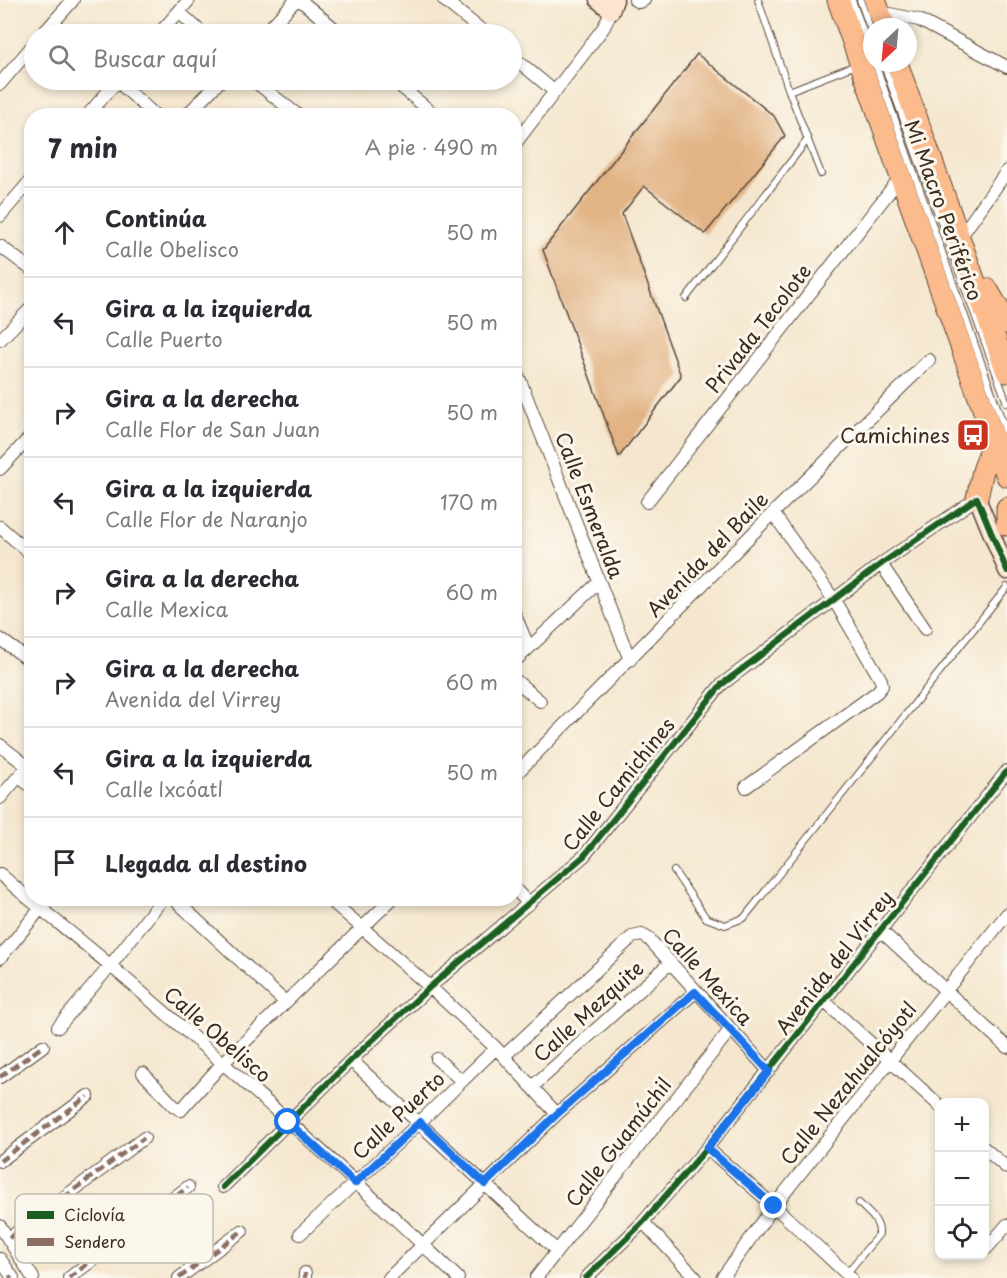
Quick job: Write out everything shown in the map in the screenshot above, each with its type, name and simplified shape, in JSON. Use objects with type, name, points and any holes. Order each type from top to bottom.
[{"type":"highway","points":[[838,0],[863,49]]},
{"type":"highway","points":[[872,72],[900,178],[1000,438],[1007,476]]},
{"type":"highway","points":[[900,72],[1007,372]]},
{"type":"highway","points":[[959,239],[1007,323]]},
{"type":"highway","points":[[977,498],[983,471],[1000,438]]},
{"type":"highway","points":[[1007,508],[1007,525]]},
{"type":"street","points":[[52,24],[73,0]]},
{"type":"street","points":[[168,24],[189,0]]},
{"type":"street","points":[[274,24],[298,0],[328,24]]},
{"type":"street","points":[[444,0],[474,24]]},
{"type":"street","points":[[522,135],[604,27],[613,5],[598,0]]},
{"type":"street","points":[[635,0],[639,2],[644,0]]},
{"type":"street","points":[[881,10],[919,20],[1007,67]]},
{"type":"street","points":[[179,12],[192,24]]},
{"type":"street","points":[[0,84],[24,56]]},
{"type":"street","points":[[522,64],[555,92]]},
{"type":"street","points":[[94,108],[109,90]]},
{"type":"street","points":[[129,90],[148,108]]},
{"type":"street","points":[[194,108],[211,90]]},
{"type":"street","points":[[266,90],[289,108]]},
{"type":"street","points":[[405,90],[426,108]]},
{"type":"street","points":[[959,239],[1007,171]]},
{"type":"street","name":"Privada Tecolote","points":[[647,502],[900,178]]},
{"type":"street","points":[[0,216],[24,188]]},
{"type":"street","points":[[0,246],[24,264]]},
{"type":"street","points":[[0,340],[24,315]]},
{"type":"street","name":"Avenida del Baile","points":[[522,768],[773,513],[929,360]]},
{"type":"street","name":"Calle Esmeralda","points":[[522,385],[630,660]]},
{"type":"street","points":[[0,470],[24,444]]},
{"type":"street","points":[[977,498],[1007,571]]},
{"type":"street","name":"Calle Camichines","points":[[223,1187],[351,1060],[430,987],[584,856],[721,685],[881,564],[977,498]]},
{"type":"street","points":[[746,787],[882,686],[881,680],[834,600],[773,513]]},
{"type":"street","points":[[0,527],[24,548]]},
{"type":"street","points":[[881,564],[924,629]]},
{"type":"street","points":[[522,655],[599,582]]},
{"type":"street","points":[[522,632],[529,648]]},
{"type":"street","points":[[0,639],[24,656]]},
{"type":"street","points":[[522,686],[540,701]]},
{"type":"street","points":[[0,745],[24,761]]},
{"type":"street","points":[[0,798],[24,770]]},
{"type":"street","name":"Avenida del Virrey","points":[[586,1278],[643,1222],[707,1148],[1007,771]]},
{"type":"street","points":[[19,777],[24,781]]},
{"type":"street","name":"Calle Obelisco","points":[[0,874],[24,895]]},
{"type":"street","points":[[522,897],[529,904]]},
{"type":"street","name":"Calle Obelisco","points":[[37,906],[110,966],[288,1122],[458,1278]]},
{"type":"street","points":[[0,958],[42,906]]},
{"type":"street","points":[[58,1027],[157,906]]},
{"type":"street","points":[[182,906],[285,1002]]},
{"type":"street","points":[[337,906],[500,1052],[557,1114]]},
{"type":"street","points":[[143,1073],[174,1106],[181,1110],[222,1064],[385,906]]},
{"type":"street","name":"Calle Nezahualcóyotl","points":[[722,1278],[774,1206],[1007,914]]},
{"type":"street","points":[[880,930],[1007,1047]]},
{"type":"street","name":"Calle Mexica","points":[[642,935],[649,939],[769,1071]]},
{"type":"street","name":"Calle Puerto","points":[[300,1234],[462,1081],[500,1052],[632,937],[642,935]]},
{"type":"street","name":"Calle Mezquite","points":[[532,1087],[670,963]]},
{"type":"street","points":[[389,1278],[557,1114],[695,992]]},
{"type":"street","points":[[824,1001],[935,1102]]},
{"type":"street","name":"Calle Guamúchil","points":[[536,1278],[730,1030]]},
{"type":"street","points":[[0,1077],[43,1046]]},
{"type":"street","points":[[437,1059],[462,1081]]},
{"type":"street","points":[[351,1060],[557,1251]]},
{"type":"street","points":[[0,1161],[88,1096]]},
{"type":"street","points":[[68,1194],[144,1138]]},
{"type":"street","points":[[707,1148],[849,1276]]},
{"type":"street","points":[[989,1152],[1007,1168]]},
{"type":"street","points":[[179,1194],[188,1187]]},
{"type":"street","points":[[643,1222],[696,1278]]},
{"type":"street","points":[[989,1246],[1007,1225]]},
{"type":"street","points":[[0,1226],[15,1248]]},
{"type":"street","points":[[213,1253],[242,1231]]},
{"type":"street","points":[[9,1238],[15,1234]]},
{"type":"street","points":[[0,1259],[11,1277]]},
{"type":"street","points":[[24,1263],[33,1278]]},
{"type":"street","points":[[69,1278],[89,1263]]},
{"type":"street","points":[[179,1278],[199,1263]]},
{"type":"lane","points":[[758,0],[789,91],[821,174]]},
{"type":"lane","name":"Mi Macro Periférico","points":[[852,0],[863,39]]},
{"type":"lane","points":[[860,0],[866,18]]},
{"type":"lane","points":[[789,91],[863,63]]},
{"type":"lane","name":"Mi Macro Periférico","points":[[873,72],[1000,438]]},
{"type":"lane","name":"Mi Macro Periférico","points":[[886,72],[1007,404]]},
{"type":"lane","points":[[686,298],[808,139]]},
{"type":"lane","points":[[674,871],[706,918],[725,925],[744,918],[1007,587]]},
{"type":"lane","points":[[849,1276],[879,1234],[876,1220],[859,1203]]},
{"type":"building","points":[[697,54],[774,116],[785,136],[705,234],[644,186],[622,214],[681,376],[619,457],[543,250]]},
{"type":"marked path","points":[[0,1077],[43,1046]]},
{"type":"marked path","points":[[0,1161],[88,1096]]},
{"type":"marked path","points":[[68,1194],[144,1138]]},
{"type":"marked path","points":[[179,1194],[188,1187]]},
{"type":"marked path","points":[[213,1253],[242,1231]]},
{"type":"marked path","points":[[9,1238],[15,1234]]},
{"type":"marked path","points":[[69,1278],[89,1263]]},
{"type":"marked path","points":[[179,1278],[199,1263]]},
{"type":"marked path","points":[[305,1273],[305,1278]]},
{"type":"cycle path","points":[[223,1187],[351,1060],[430,987],[584,856],[721,685],[881,564],[977,498],[1007,571]]},
{"type":"cycle path","points":[[586,1278],[643,1222],[707,1148],[1007,771]]},
{"type":"place","name":"Camichines","points":[[973,435]]},
{"type":"route","points":[[288,1122],[355,1183],[420,1122],[485,1184],[557,1114],[695,992],[769,1071],[707,1148],[774,1206]]}]
